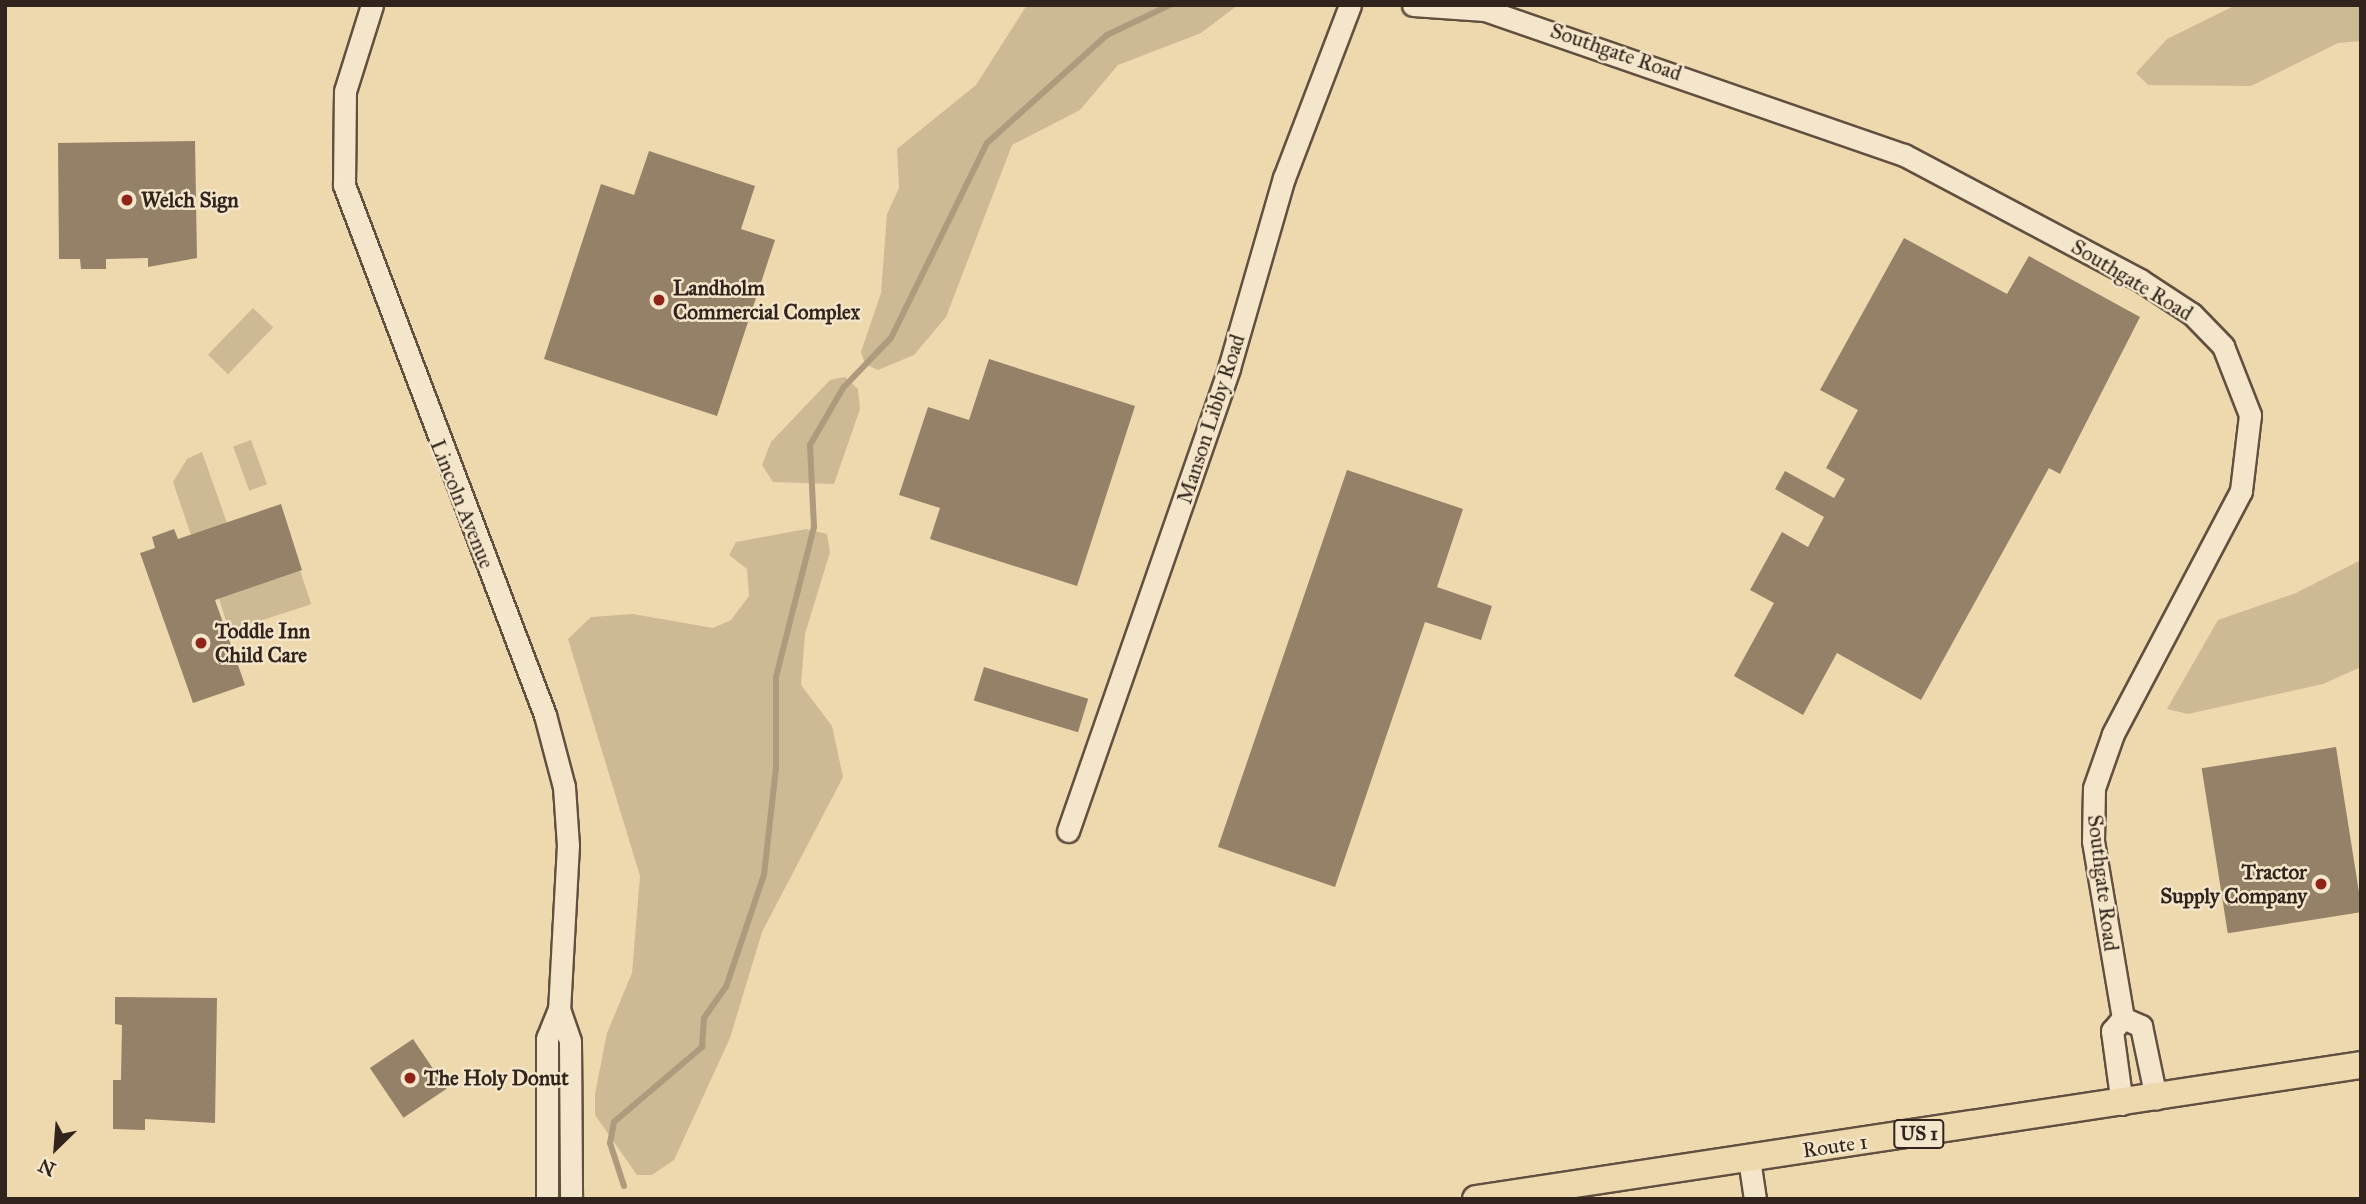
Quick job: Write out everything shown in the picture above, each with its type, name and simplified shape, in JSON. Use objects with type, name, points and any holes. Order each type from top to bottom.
[{"type":"main road","name":"Route 1","points":[[1476,1199],[2122,1104],[2361,1065]]},
{"type":"street","name":"Lincoln Avenue","points":[[372,5],[345,91],[344,185],[553,738],[568,845],[559,1009],[547,1038],[547,1199]]},
{"type":"street","name":"Manson Libby Road","points":[[1068,831],[1229,368],[1284,178],[1350,5]]},
{"type":"street","name":"Southgate Road","points":[[1413,5],[1484,8],[1904,155],[2149,286],[2223,346],[2245,390],[2252,426],[2241,491],[2113,734],[2094,788],[2093,841],[2123,1018],[2112,1031],[2122,1104]]},
{"type":"street","name":"Lincoln Avenue","points":[[559,1009],[570,1041],[571,1199]]},
{"type":"street","points":[[2123,1018],[2141,1026],[2156,1098]]},
{"type":"street","points":[[1749,1158],[1755,1199]]},
{"type":"shaded area","points":[[1027,5],[1238,5],[1201,33],[1118,65],[1080,110],[1012,145],[946,317],[914,355],[878,370],[865,364],[861,352],[881,293],[887,214],[899,188],[897,149],[976,85]]},
{"type":"shaded area","points":[[2236,5],[2361,5],[2361,41],[2338,43],[2251,86],[2148,85],[2136,73],[2167,39]]},
{"type":"shaded area","points":[[253,308],[273,327],[228,374],[208,355]]},
{"type":"shaded area","points":[[845,377],[858,389],[860,409],[834,484],[773,482],[762,465],[771,442],[830,380]]},
{"type":"shaded area","points":[[251,440],[267,484],[249,491],[233,446]]},
{"type":"shaded area","points":[[202,452],[227,523],[191,535],[173,482],[187,459]]},
{"type":"shaded area","points":[[806,529],[827,534],[830,552],[805,634],[801,685],[832,726],[843,777],[762,932],[730,1038],[674,1160],[652,1175],[637,1175],[595,1115],[595,1094],[607,1033],[632,973],[640,876],[568,639],[591,617],[633,614],[713,628],[731,620],[749,596],[747,569],[729,555],[736,542]]},
{"type":"shaded area","points":[[2361,560],[2361,667],[2323,684],[2188,714],[2167,709],[2218,620],[2296,593]]},
{"type":"shaded area","points":[[300,570],[311,604],[229,631],[218,597]]},
{"type":"building","name":"Welch Sign","points":[[195,141],[197,258],[148,267],[148,258],[106,259],[106,269],[81,269],[80,259],[59,259],[58,143]]},
{"type":"building","name":"Landholm Commercial Complex","points":[[649,151],[755,186],[741,229],[775,240],[717,416],[544,359],[601,184],[634,195]]},
{"type":"building","points":[[1904,238],[2007,294],[2029,256],[2140,317],[2060,474],[2049,468],[1921,700],[1837,653],[1803,715],[1734,676],[1774,603],[1750,590],[1782,532],[1808,547],[1824,517],[1775,489],[1785,471],[1834,498],[1845,479],[1826,468],[1858,410],[1820,390]]},
{"type":"building","points":[[989,359],[1135,406],[1077,586],[930,539],[940,508],[899,495],[928,407],[969,420]]},
{"type":"building","points":[[1347,470],[1463,509],[1437,587],[1492,606],[1481,640],[1425,622],[1335,887],[1218,847]]},
{"type":"building","name":"Toddle Inn Child Care","points":[[281,504],[302,570],[215,600],[245,685],[193,703],[140,553],[155,548],[152,537],[174,529],[178,539]]},
{"type":"building","points":[[984,667],[1088,699],[1078,732],[974,700]]},
{"type":"building","points":[[2336,747],[2361,912],[2228,933],[2202,768]]},
{"type":"building","points":[[115,997],[217,998],[215,1123],[145,1119],[145,1130],[113,1129],[113,1080],[121,1080],[122,1025],[115,1024]]},
{"type":"building","name":"The Holy Donut","points":[[413,1039],[447,1089],[403,1118],[370,1068]]},
{"type":"waterway","points":[[624,1186],[610,1143],[614,1122],[702,1047],[704,1018],[726,987],[764,875],[776,768],[776,677],[814,527],[810,445],[843,388],[891,338],[987,143],[1107,35],[1170,5]]},
{"type":"place","name":"Welch Sign","points":[[127,200]]},
{"type":"place","name":"Landholm Commercial Complex","points":[[659,300]]},
{"type":"place","name":"Toddle Inn Child Care","points":[[201,643]]},
{"type":"place","name":"Tractor Supply Company","points":[[2321,884]]},
{"type":"place","name":"The Holy Donut","points":[[410,1078]]}]
